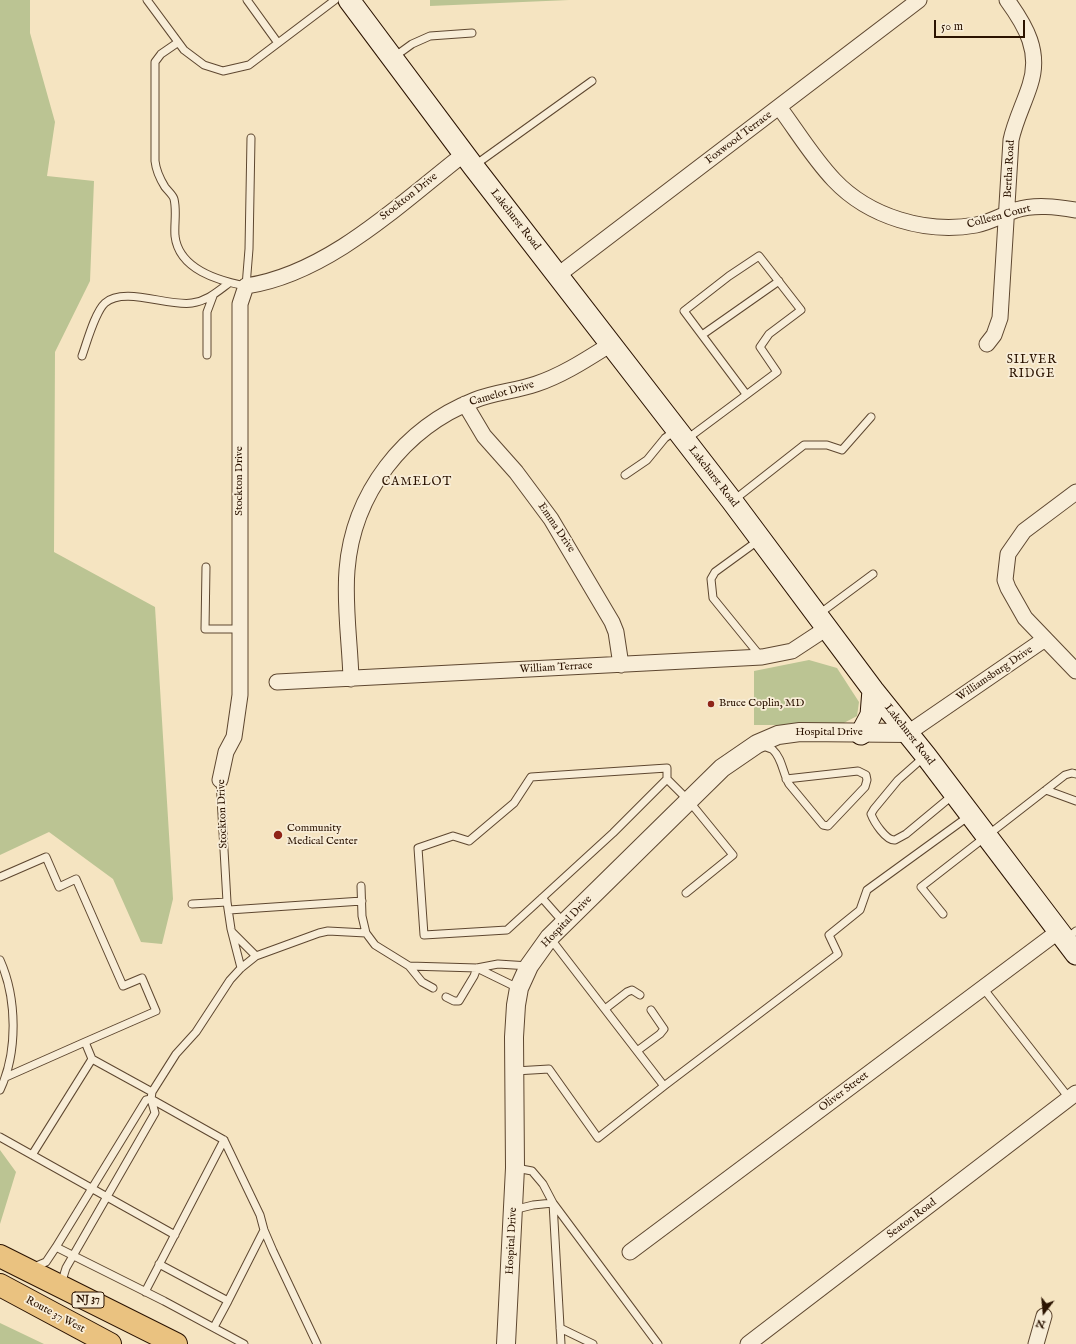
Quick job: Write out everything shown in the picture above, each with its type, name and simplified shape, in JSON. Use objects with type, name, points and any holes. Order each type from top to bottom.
[{"type":"highway","name":"NJ 37","points":[[0,1256],[176,1344]]},
{"type":"highway","name":"Route 37 West","points":[[0,1286],[110,1344]]},
{"type":"main road","name":"Lakehurst Road","points":[[349,0],[469,160],[732,501],[873,690],[1069,939]]},
{"type":"main road","points":[[861,734],[871,715],[873,690]]},
{"type":"street","name":"Foxwood Terrace","points":[[558,275],[920,0]]},
{"type":"street","name":"Bertha Road","points":[[987,344],[994,335],[1000,318],[1011,140],[1018,114],[1030,86],[1035,62],[1030,36],[1007,0]]},
{"type":"street","name":"Colleen Court","points":[[779,107],[834,180],[855,198],[888,216],[917,224],[952,228],[984,223],[1016,210],[1039,207],[1058,207],[1076,210]]},
{"type":"street","name":"Stockton Drive","points":[[220,780],[226,752],[234,737],[238,714],[240,629],[240,304],[246,286],[268,282],[292,273],[340,248],[469,160]]},
{"type":"street","name":"Camelot Drive","points":[[351,679],[347,570],[354,532],[366,498],[378,477],[403,446],[436,420],[465,404],[488,395],[544,381],[569,369],[611,344]]},
{"type":"street","name":"Emma Drive","points":[[465,404],[484,436],[528,488],[568,544],[612,622],[617,637],[621,665]]},
{"type":"street","points":[[1045,640],[1025,618],[1008,588],[1005,580],[1008,554],[1024,531],[1076,492]]},
{"type":"street","name":"William Terrace","points":[[277,682],[762,657],[792,651],[822,622]]},
{"type":"street","name":"Williamsburg Drive","points":[[908,733],[1045,640],[1076,671]]},
{"type":"street","name":"Hospital Drive","points":[[506,1344],[516,1168],[514,1021],[519,988],[529,966],[549,938],[722,768],[757,744],[778,735],[800,732],[861,734],[908,733]]},
{"type":"street","name":"Oliver Street","points":[[630,1252],[983,988],[1069,939]]},
{"type":"street","name":"Seaton Road","points":[[748,1344],[1073,1096]]},
{"type":"street","points":[[1036,1344],[1044,1316]]},
{"type":"lane","points":[[147,0],[177,43],[184,50],[204,64],[223,71],[249,65],[335,0]]},
{"type":"lane","points":[[247,0],[278,44]]},
{"type":"lane","points":[[393,58],[412,44],[430,36],[472,33]]},
{"type":"lane","points":[[177,43],[161,54],[155,62],[156,167],[165,186],[174,198],[176,238],[182,255],[195,268],[229,283],[246,286],[249,249],[251,138]]},
{"type":"lane","points":[[469,160],[592,81]]},
{"type":"lane","points":[[625,475],[647,460],[666,438],[681,435],[746,394],[777,372],[760,347],[769,334],[801,310],[780,281],[759,256],[729,276],[684,311],[746,394]]},
{"type":"lane","points":[[702,335],[780,281]]},
{"type":"lane","points":[[82,356],[100,308],[112,299],[129,297],[191,303],[213,296],[229,283]]},
{"type":"lane","points":[[207,356],[207,312],[213,296]]},
{"type":"lane","points":[[732,501],[804,445],[827,445],[842,450],[871,417]]},
{"type":"lane","points":[[760,539],[715,572],[711,579],[713,598],[762,657]]},
{"type":"lane","points":[[206,567],[205,629],[240,629]]},
{"type":"lane","points":[[822,622],[874,574]]},
{"type":"lane","points":[[757,744],[773,750],[786,779],[823,825],[828,826],[865,786],[867,780],[866,775],[858,771],[786,779]]},
{"type":"lane","points":[[926,756],[898,780],[874,809],[871,814],[873,819],[888,838],[895,840],[906,834],[954,794]]},
{"type":"lane","points":[[667,768],[667,779],[613,834],[507,930],[424,935],[418,848],[453,836],[469,841],[514,803],[531,777],[667,768]]},
{"type":"lane","points":[[944,914],[921,887],[1065,775],[1072,773],[1076,774]]},
{"type":"lane","points":[[667,779],[689,801],[733,855],[686,893]]},
{"type":"lane","name":"Stockton Drive","points":[[220,780],[228,906],[232,932],[241,968]]},
{"type":"lane","points":[[1046,790],[1076,802]]},
{"type":"lane","points":[[514,1071],[549,1069],[598,1138],[838,954],[829,935],[860,910],[867,890],[971,815]]},
{"type":"lane","points":[[0,877],[46,857],[59,887],[76,880],[123,986],[142,978],[156,1011],[6,1077]]},
{"type":"lane","points":[[361,886],[366,933],[375,945],[409,966],[422,982],[433,988]]},
{"type":"lane","points":[[542,898],[564,923]]},
{"type":"lane","points":[[192,904],[228,906],[362,901]]},
{"type":"lane","points":[[26,1269],[46,1262],[146,1100],[152,1095],[176,1054],[196,1032],[230,980],[241,968],[256,956],[319,933],[328,931],[366,933]]},
{"type":"lane","points":[[232,932],[256,956]]},
{"type":"lane","points":[[549,938],[606,1009],[664,1086]]},
{"type":"lane","points":[[0,960],[8,977],[14,1023],[6,1077],[0,1090]]},
{"type":"lane","points":[[409,966],[477,968],[498,964],[529,966]]},
{"type":"lane","points":[[477,968],[519,988]]},
{"type":"lane","points":[[446,997],[459,1002],[477,968]]},
{"type":"lane","points":[[983,988],[1073,1096]]},
{"type":"lane","points":[[606,1009],[627,992],[632,990],[640,996]]},
{"type":"lane","points":[[637,1051],[660,1034],[664,1029],[651,1010]]},
{"type":"lane","points":[[84,1042],[92,1059],[224,1140],[260,1214],[264,1230],[318,1344]]},
{"type":"lane","points":[[32,1155],[92,1059]]},
{"type":"lane","points":[[60,1286],[66,1268],[155,1113],[152,1095]]},
{"type":"lane","points":[[0,1137],[174,1235]]},
{"type":"lane","points":[[145,1292],[224,1140]]},
{"type":"lane","points":[[516,1168],[532,1171],[543,1184],[553,1203],[658,1344]]},
{"type":"lane","points":[[513,1210],[533,1205],[553,1203]]},
{"type":"lane","points":[[553,1203],[561,1344]]},
{"type":"lane","points":[[214,1328],[264,1230]]},
{"type":"lane","points":[[56,1247],[244,1344]]},
{"type":"lane","points":[[159,1264],[228,1301]]},
{"type":"lane","points":[[560,1328],[593,1344]]},
{"type":"green space","points":[[0,0],[30,0],[30,33],[55,122],[47,176],[94,181],[90,281],[55,352],[54,552],[155,607],[173,899],[162,944],[141,942],[113,879],[49,832],[0,855]]},
{"type":"green space","points":[[430,0],[569,0],[430,6]]},
{"type":"green space","points":[[809,660],[837,668],[859,702],[857,716],[840,725],[754,725],[754,671]]},
{"type":"green space","points":[[0,1150],[16,1172],[0,1224]]},
{"type":"green space","points":[[0,1323],[44,1344],[0,1344]]},
{"type":"place","name":"Bruce Coplin, MD","points":[[711,704]]},
{"type":"place","name":"Community Medical Center","points":[[278,835]]},
{"type":"district","name":"SILVER RIDGE","points":[[1032,368]]},
{"type":"district","name":"CAMELOT","points":[[417,483]]}]
